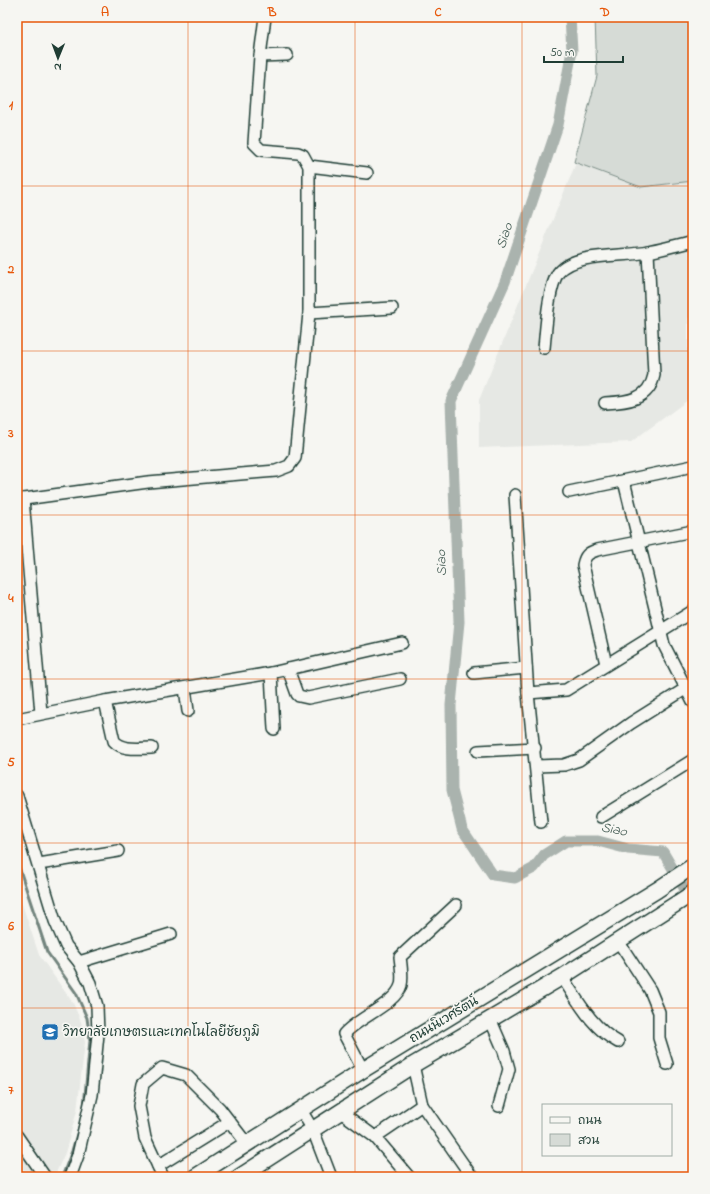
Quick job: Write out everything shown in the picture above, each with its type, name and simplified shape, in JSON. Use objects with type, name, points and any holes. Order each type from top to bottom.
[{"type":"main road","name":"ถนนนิเวศรัตน์","points":[[196,1177],[363,1070],[657,890],[693,866]]},
{"type":"main road","name":"ถนนนิเวศรัตน์","points":[[239,1177],[413,1065],[562,977],[693,893]]},
{"type":"street","points":[[41,713],[20,500],[148,482],[276,471],[289,466],[295,458],[308,313],[309,166],[303,155],[298,153],[260,150],[254,143],[260,56],[265,17]]},
{"type":"street","points":[[260,56],[286,55]]},
{"type":"street","points":[[309,166],[367,173]]},
{"type":"street","points":[[544,348],[550,297],[557,275],[565,266],[582,260],[648,252],[693,241]]},
{"type":"street","points":[[605,403],[623,402],[635,399],[652,385],[654,375],[648,252]]},
{"type":"street","points":[[308,313],[392,308]]},
{"type":"street","points":[[569,492],[693,466]]},
{"type":"street","points":[[624,481],[664,645],[689,686],[693,702]]},
{"type":"street","points":[[515,495],[526,668],[535,748],[541,822]]},
{"type":"street","points":[[606,664],[583,565],[585,557],[588,553],[597,550],[693,530]]},
{"type":"street","points":[[528,693],[562,692],[693,611]]},
{"type":"street","points":[[17,719],[105,701],[271,673],[402,643]]},
{"type":"street","points":[[474,673],[526,668]]},
{"type":"street","points":[[288,669],[297,694],[308,698],[400,679]]},
{"type":"street","points":[[271,673],[274,728]]},
{"type":"street","points":[[536,766],[564,765],[579,760],[631,723],[689,686]]},
{"type":"street","points":[[185,688],[188,711]]},
{"type":"street","points":[[105,701],[114,741],[117,745],[125,748],[152,748]]},
{"type":"street","points":[[478,750],[535,748]]},
{"type":"street","points":[[601,817],[693,760]]},
{"type":"street","points":[[17,796],[55,920],[66,946],[79,962],[90,983],[97,1006],[98,1034],[92,1094],[78,1155],[70,1177]]},
{"type":"street","points":[[39,864],[118,851]]},
{"type":"street","points":[[363,1070],[347,1044],[344,1034],[351,1026],[392,998],[401,986],[400,957],[456,905]]},
{"type":"street","points":[[79,962],[171,934]]},
{"type":"street","points":[[618,941],[650,990],[659,1012],[659,1038],[668,1064]]},
{"type":"street","points":[[562,977],[596,1026],[607,1036],[618,1042]]},
{"type":"street","points":[[491,1020],[504,1051],[509,1070],[499,1106]]},
{"type":"street","points":[[413,1065],[422,1105],[472,1177]]},
{"type":"street","points":[[163,1177],[145,1138],[139,1106],[143,1084],[162,1068],[186,1075],[220,1109],[247,1144]]},
{"type":"street","points":[[375,1137],[422,1105]]},
{"type":"street","points":[[301,1110],[313,1130],[331,1177]]},
{"type":"street","points":[[341,1112],[375,1137],[409,1177]]},
{"type":"street","points":[[158,1166],[230,1122]]},
{"type":"street","points":[[17,1136],[46,1177]]},
{"type":"shaded area","points":[[576,163],[641,187],[693,181],[693,317],[688,318],[688,400],[631,442],[479,448],[479,400]]},
{"type":"shaded area","name":"วิทยาลัยเกษตรและเทคโนโลยีชัยภูมิ","points":[[17,889],[39,955],[73,1003],[81,1022],[85,1042],[77,1111],[65,1153],[54,1177],[17,1177]]},
{"type":"green space","points":[[595,17],[693,17],[693,181],[641,187],[574,162],[597,76]]},
{"type":"waterway","name":"Siao","points":[[570,17],[572,51],[558,125],[505,282],[451,401],[459,622],[451,705],[452,790],[462,829],[493,875],[515,878],[534,868],[544,855],[566,841],[598,841],[628,849],[663,852],[693,903]]},
{"type":"waterway","points":[[17,861],[47,952],[76,993],[87,1018],[90,1040],[84,1107]]},
{"type":"waterway","points":[[62,1177],[80,1124]]},
{"type":"place","name":"วิทยาลัยเกษตรและเทคโนโลยีชัยภูมิ","points":[[50,1032]]}]
